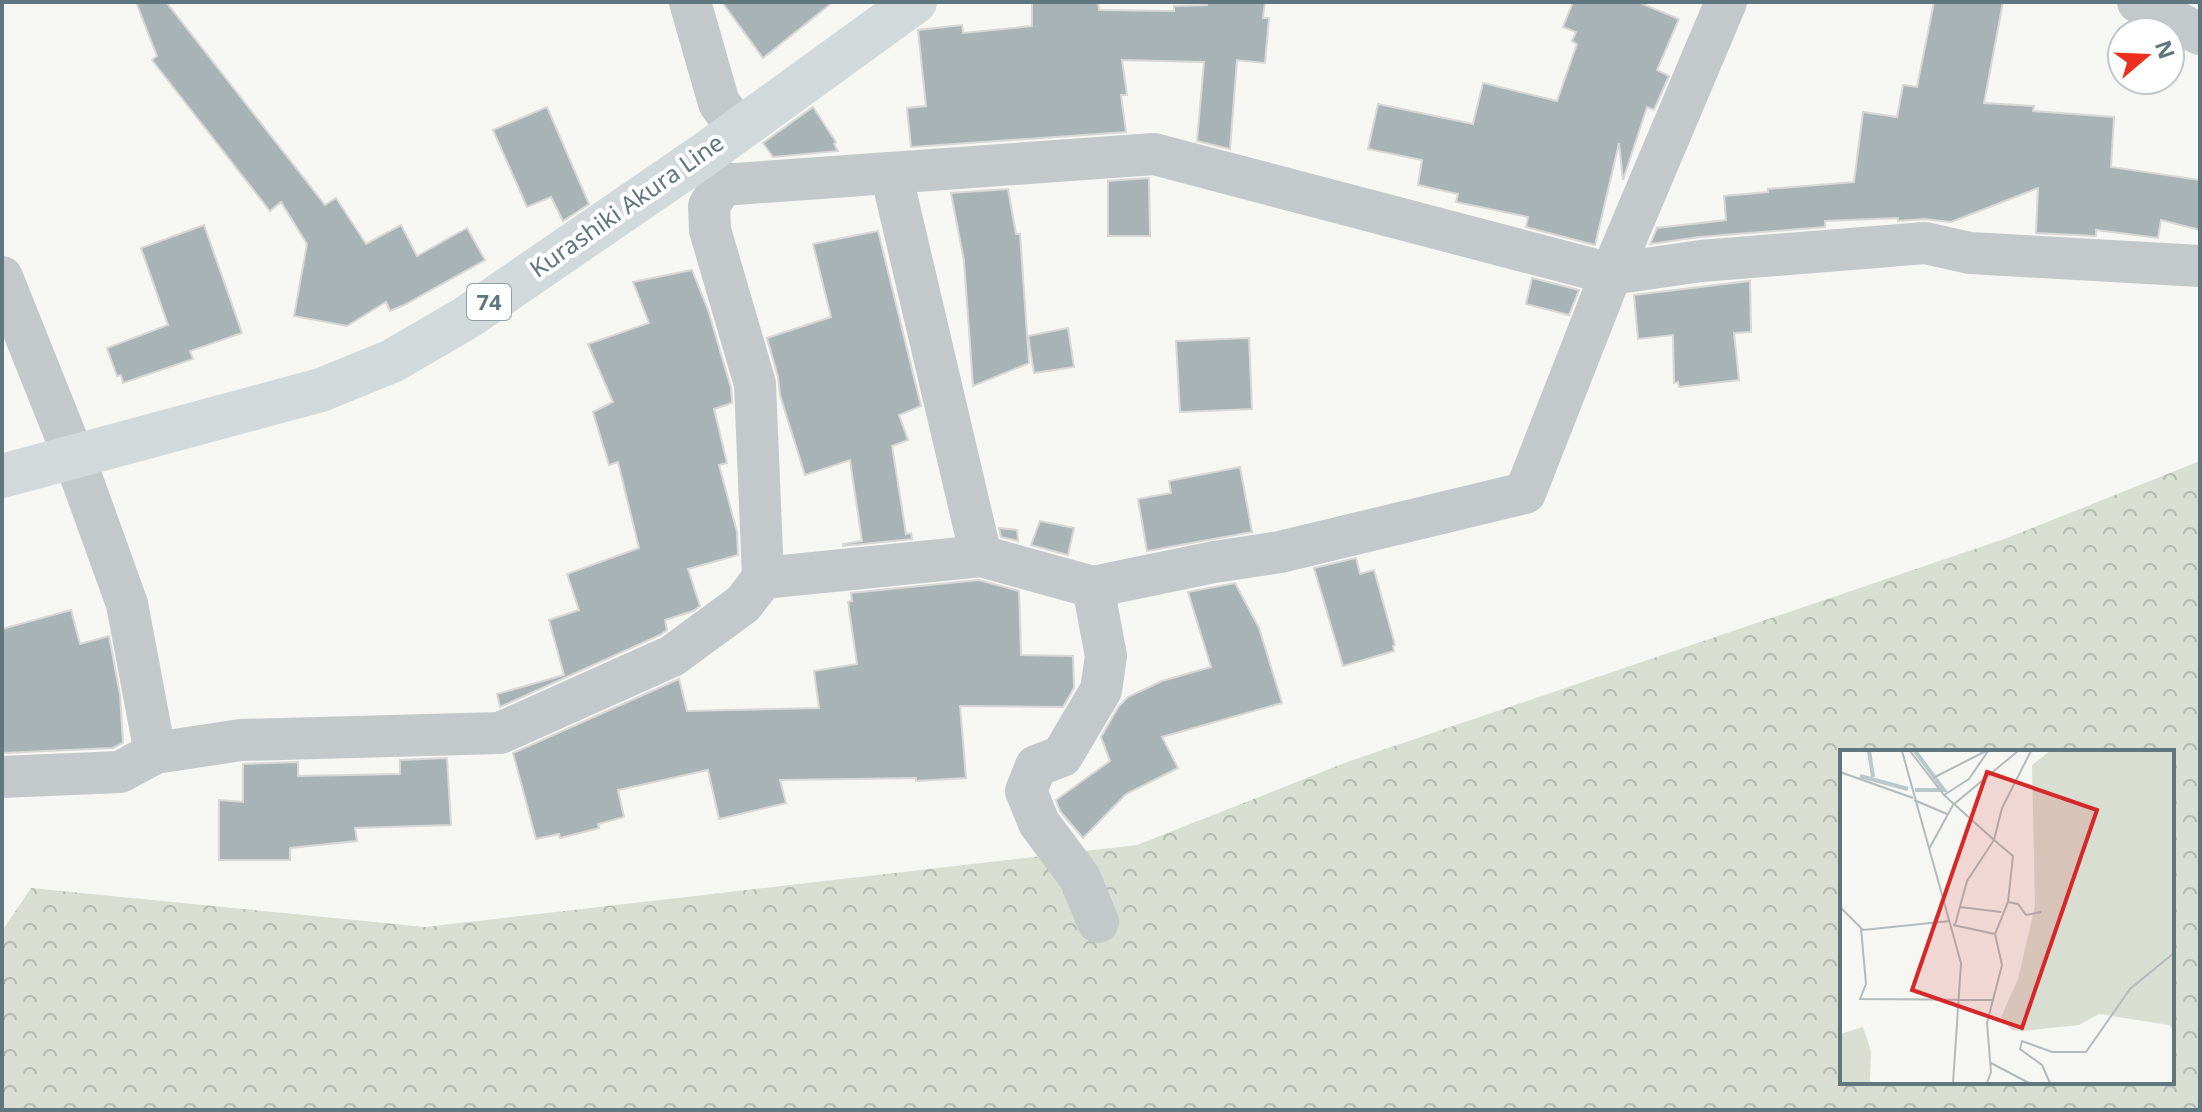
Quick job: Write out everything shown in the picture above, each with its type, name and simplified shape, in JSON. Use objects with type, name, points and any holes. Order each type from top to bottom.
[{"type":"main road","name":"Kurashiki Akura Line","points":[[2,476],[321,390],[392,361],[711,171],[738,129],[915,2]]},
{"type":"street","points":[[690,2],[719,103],[738,129]]},
{"type":"street","points":[[763,578],[981,556],[1093,587],[1280,552],[1525,493],[1611,274],[1726,2]]},
{"type":"street","points":[[2138,2],[2200,34]]},
{"type":"street","points":[[2,777],[120,772],[155,753],[241,740],[500,733],[672,656],[743,604],[763,578],[755,384],[710,230],[711,171],[891,173],[1154,154],[1611,274],[1701,261],[1925,243],[1970,253],[2200,266]]},
{"type":"street","points":[[891,173],[981,556]]},
{"type":"street","points":[[2,277],[74,457],[127,604],[155,753]]},
{"type":"street","points":[[1093,587],[1106,656],[1101,690],[1062,756],[1036,766],[1026,791],[1039,823],[1080,878],[1098,922]]},
{"type":"green space","points":[[2200,461],[2200,1110],[2,1110],[2,931],[31,888],[425,927],[1137,845],[1347,762],[2007,538]]},
{"type":"building","points":[[136,2],[166,2],[325,205],[336,198],[366,244],[401,225],[417,256],[467,228],[485,260],[404,305],[390,311],[386,302],[347,326],[294,316],[307,244],[281,202],[270,211],[152,60],[157,56]]},
{"type":"building","points":[[722,2],[833,2],[763,58]]},
{"type":"building","points":[[1032,2],[1098,2],[1099,10],[1174,11],[1174,6],[1207,5],[1207,2],[1265,2],[1263,18],[1269,18],[1265,63],[1237,60],[1230,149],[1197,141],[1204,62],[1122,60],[1127,95],[1121,95],[1126,132],[911,147],[907,108],[926,106],[918,30],[962,25],[963,33],[1032,26]]},
{"type":"building","points":[[1573,2],[1638,2],[1679,19],[1657,70],[1669,76],[1654,110],[1647,107],[1623,180],[1619,143],[1595,245],[1526,227],[1528,217],[1456,202],[1458,194],[1418,185],[1422,160],[1368,149],[1378,104],[1473,124],[1483,83],[1557,101],[1577,44],[1572,41],[1576,32],[1563,27]]},
{"type":"building","points":[[1934,2],[2003,2],[1984,103],[2034,106],[2033,111],[2114,117],[2111,167],[2200,180],[2200,230],[2161,220],[2158,238],[2096,230],[2096,236],[2036,233],[2038,188],[1951,222],[1924,219],[1898,221],[1898,218],[1825,221],[1825,227],[1650,244],[1657,228],[1726,220],[1724,196],[1854,182],[1863,112],[1897,117],[1903,85],[1917,87]]},
{"type":"building","points":[[547,107],[589,204],[563,221],[551,197],[527,207],[493,130]]},
{"type":"building","points":[[813,107],[836,142],[838,151],[773,157],[763,143]]},
{"type":"building","points":[[1149,178],[1150,236],[1108,236],[1108,181]]},
{"type":"building","points":[[1008,189],[1016,234],[1020,234],[1029,363],[973,386],[964,261],[951,193]]},
{"type":"building","points":[[204,225],[242,333],[190,351],[193,359],[123,383],[121,375],[117,376],[107,348],[168,325],[141,248]]},
{"type":"building","points":[[878,231],[921,406],[899,415],[908,440],[892,446],[906,534],[911,533],[912,539],[843,546],[862,541],[850,460],[805,475],[780,395],[767,338],[831,317],[813,244]]},
{"type":"building","points":[[692,270],[708,310],[731,388],[732,403],[714,409],[727,463],[719,465],[737,532],[738,555],[688,569],[700,606],[665,620],[667,630],[660,635],[500,707],[497,694],[564,675],[549,620],[579,610],[567,574],[639,548],[618,462],[609,465],[593,412],[613,402],[588,344],[649,323],[633,282]]},
{"type":"building","points":[[1532,278],[1579,290],[1569,315],[1526,304]]},
{"type":"building","points":[[1750,281],[1751,332],[1734,333],[1739,380],[1679,387],[1678,382],[1674,383],[1673,335],[1638,339],[1634,295]]},
{"type":"building","points":[[1068,328],[1074,367],[1034,373],[1028,336]]},
{"type":"building","points":[[1249,338],[1252,409],[1180,412],[1176,341]]},
{"type":"building","points":[[1240,467],[1252,532],[1147,551],[1138,499],[1171,493],[1169,481]]},
{"type":"building","points":[[1040,521],[1074,528],[1068,555],[1031,545]]},
{"type":"building","points":[[999,528],[1017,530],[1018,541],[1001,537]]},
{"type":"building","points":[[1356,558],[1360,574],[1374,570],[1395,645],[1394,651],[1343,666],[1314,568]]},
{"type":"building","points":[[979,580],[1019,591],[1021,655],[1073,656],[1074,688],[1063,707],[960,706],[966,778],[916,781],[916,778],[780,780],[786,803],[719,819],[708,770],[618,790],[624,817],[598,824],[599,828],[560,838],[559,834],[536,839],[513,753],[679,679],[687,711],[819,708],[814,671],[857,664],[848,602],[852,601],[851,593]]},
{"type":"building","points":[[1235,583],[1259,628],[1282,703],[1162,737],[1178,768],[1126,794],[1083,838],[1060,811],[1056,800],[1110,761],[1101,737],[1119,706],[1128,697],[1162,681],[1211,667],[1188,592]]},
{"type":"building","points":[[71,610],[80,644],[109,636],[120,695],[123,743],[113,748],[2,753],[2,629]]},
{"type":"building","points":[[447,758],[451,825],[355,828],[357,841],[290,848],[290,860],[219,860],[219,800],[243,802],[243,764],[298,762],[298,776],[400,774],[400,760]]}]
